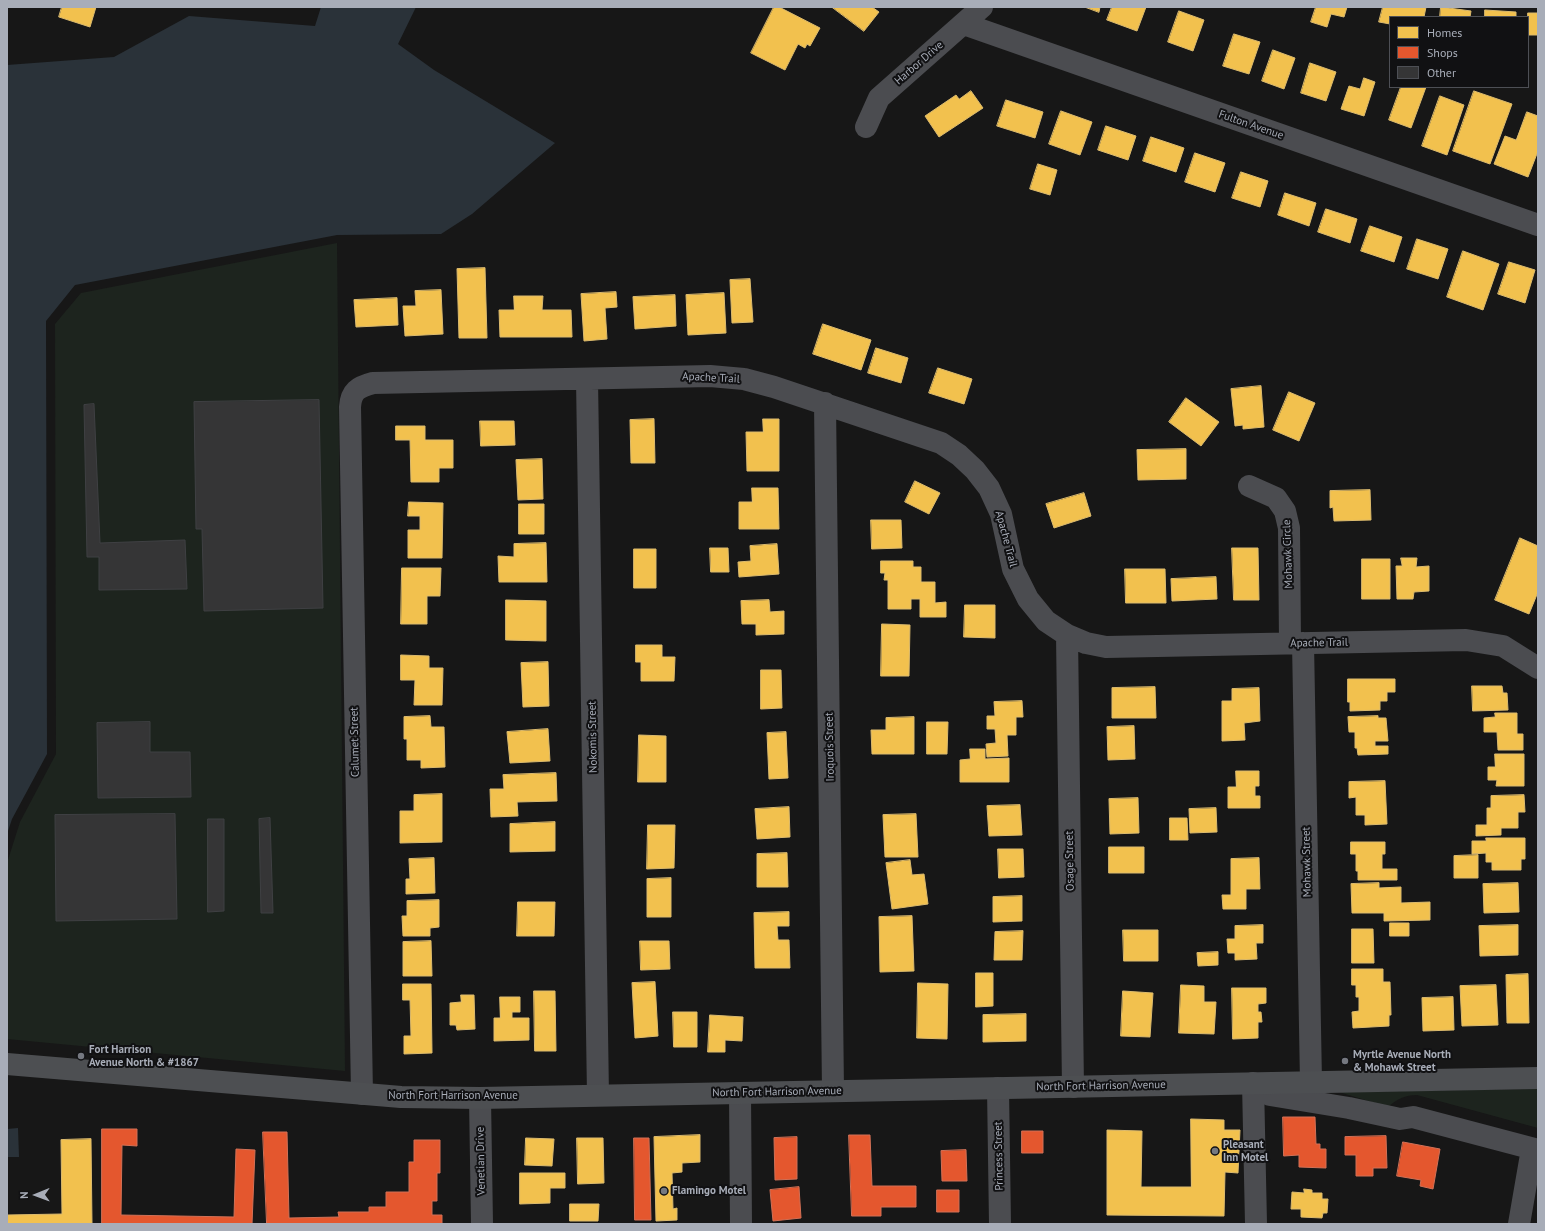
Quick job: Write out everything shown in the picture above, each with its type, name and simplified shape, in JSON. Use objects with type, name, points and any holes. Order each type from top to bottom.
[{"type":"main road","name":"North Fort Harrison Avenue","points":[[7,1064],[401,1097],[480,1098],[1538,1078]]},
{"type":"street","name":"Harbor Drive","points":[[866,127],[879,98],[982,7]]},
{"type":"street","name":"Fulton Avenue","points":[[964,24],[1538,225]]},
{"type":"street","name":"Apache Trail","points":[[355,391],[363,386],[373,383],[710,376],[744,379],[825,403],[942,443],[959,455],[975,470],[989,488],[1001,514],[1013,569],[1028,599],[1046,621],[1067,635],[1086,643],[1106,647],[1466,640],[1503,646],[1538,668]]},
{"type":"street","name":"Nokomis Street","points":[[587,379],[598,1095]]},
{"type":"street","name":"Calumet Street","points":[[355,391],[351,398],[350,407],[362,1094]]},
{"type":"street","name":"Iroquois Street","points":[[825,403],[833,1091]]},
{"type":"street","name":"Mohawk Circle","points":[[1249,486],[1276,498],[1285,511],[1289,528],[1296,643]]},
{"type":"street","name":"Osage Street","points":[[1067,635],[1073,1087]]},
{"type":"street","name":"Mohawk Street","points":[[1296,643],[1311,1082]]},
{"type":"street","points":[[1253,1083],[1270,1095],[1349,1108],[1400,1119],[1413,1117],[1535,1150],[1519,1224]]},
{"type":"street","points":[[1253,1083],[1256,1224]]},
{"type":"street","name":"Princess Street","points":[[998,1088],[1000,1224]]},
{"type":"street","points":[[740,1093],[741,1224]]},
{"type":"street","name":"Venetian Drive","points":[[480,1098],[482,1224]]},
{"type":"shaded area","points":[[321,7],[416,7],[398,44],[434,70],[555,143],[472,214],[441,234],[337,235],[75,285],[46,321],[47,754],[12,819],[7,834],[7,65],[114,57],[189,16],[315,26]]},
{"type":"shaded area","points":[[337,243],[345,1071],[7,1039],[7,863],[20,822],[56,754],[55,324],[81,293]]},
{"type":"shaded area","points":[[1538,1089],[1538,1128],[1417,1095],[1401,1098],[1388,1107],[1339,1092]]},
{"type":"shaded area","points":[[18,1128],[19,1157],[7,1157],[7,1129]]},
{"type":"building: Homes","points":[[62,7],[96,7],[90,27],[59,17]]},
{"type":"building: Homes","points":[[774,7],[779,7],[820,28],[810,46],[807,44],[805,48],[798,44],[785,70],[751,53]]},
{"type":"building: Homes","points":[[832,7],[872,7],[879,12],[864,31]]},
{"type":"building: Homes","points":[[1085,7],[1100,7],[1099,12]]},
{"type":"building: Homes","points":[[1112,7],[1146,7],[1137,31],[1107,20]]},
{"type":"building: Homes","points":[[1316,7],[1347,7],[1344,17],[1331,14],[1327,27],[1311,22]]},
{"type":"building: Homes","points":[[1383,7],[1426,7],[1424,16],[1389,16],[1389,24],[1379,22]]},
{"type":"building: Homes","points":[[1441,7],[1471,11],[1470,16],[1440,16]]},
{"type":"building: Homes","points":[[1485,10],[1516,12],[1516,16],[1485,16]]},
{"type":"building: Homes","points":[[1179,11],[1204,20],[1193,51],[1168,42]]},
{"type":"building: Homes","points":[[1528,13],[1538,13],[1538,35],[1529,35]]},
{"type":"building: Homes","points":[[1234,34],[1260,42],[1249,74],[1223,66]]},
{"type":"building: Homes","points":[[1273,50],[1295,58],[1284,89],[1262,81]]},
{"type":"building: Homes","points":[[1310,63],[1336,72],[1326,101],[1301,93]]},
{"type":"building: Homes","points":[[1364,78],[1375,82],[1364,116],[1341,109],[1349,86],[1360,89]]},
{"type":"building: Homes","points":[[1401,88],[1426,88],[1411,128],[1389,120]]},
{"type":"building: Homes","points":[[971,91],[983,108],[939,137],[925,116],[956,95],[959,99]]},
{"type":"building: Homes","points":[[1474,91],[1512,104],[1490,164],[1453,151]]},
{"type":"building: Homes","points":[[1440,96],[1464,105],[1447,155],[1422,146]]},
{"type":"building: Homes","points":[[1006,100],[1043,112],[1035,138],[997,126]]},
{"type":"building: Homes","points":[[1061,111],[1092,122],[1080,155],[1049,144]]},
{"type":"building: Homes","points":[[1527,112],[1538,116],[1538,151],[1528,177],[1494,164],[1505,136],[1516,140]]},
{"type":"building: Homes","points":[[1106,126],[1136,136],[1128,160],[1098,150]]},
{"type":"building: Homes","points":[[1151,137],[1184,148],[1176,172],[1143,161]]},
{"type":"building: Homes","points":[[1195,153],[1225,163],[1215,192],[1185,182]]},
{"type":"building: Homes","points":[[1038,164],[1057,170],[1050,195],[1030,189]]},
{"type":"building: Homes","points":[[1241,172],[1268,181],[1260,207],[1232,198]]},
{"type":"building: Homes","points":[[1285,193],[1316,203],[1309,226],[1278,215]]},
{"type":"building: Homes","points":[[1326,209],[1357,219],[1350,243],[1318,232]]},
{"type":"building: Homes","points":[[1370,226],[1402,237],[1394,262],[1361,251]]},
{"type":"building: Homes","points":[[1417,239],[1448,249],[1438,279],[1407,269]]},
{"type":"building: Homes","points":[[1463,251],[1499,264],[1483,310],[1447,297]]},
{"type":"building: Homes","points":[[1509,262],[1535,270],[1525,303],[1498,294]]},
{"type":"building: Homes","points":[[485,268],[487,338],[459,338],[457,269]]},
{"type":"building: Homes","points":[[750,279],[753,322],[732,323],[730,280]]},
{"type":"building: Homes","points":[[441,290],[443,334],[405,336],[403,306],[416,306],[415,291]]},
{"type":"building: Homes","points":[[616,292],[617,307],[605,308],[607,339],[584,341],[581,294]]},
{"type":"building: Homes","points":[[724,293],[726,333],[688,335],[686,295]]},
{"type":"building: Homes","points":[[675,295],[676,326],[635,329],[633,297]]},
{"type":"building: Homes","points":[[514,296],[543,296],[542,310],[571,310],[572,337],[500,337],[499,310],[514,310]]},
{"type":"building: Homes","points":[[397,298],[398,325],[356,327],[354,300]]},
{"type":"building: Homes","points":[[823,324],[871,340],[861,370],[813,354]]},
{"type":"building: Homes","points":[[876,348],[908,358],[901,383],[868,373]]},
{"type":"building: Homes","points":[[938,368],[972,379],[964,404],[929,393]]},
{"type":"building: Homes","points":[[1261,386],[1264,427],[1243,429],[1243,425],[1235,426],[1231,389]]},
{"type":"building: Homes","points":[[1289,392],[1315,403],[1299,441],[1273,430]]},
{"type":"building: Homes","points":[[1186,398],[1219,422],[1201,446],[1169,422]]},
{"type":"building: Homes","points":[[654,419],[655,463],[631,463],[630,420]]},
{"type":"building: Homes","points":[[763,419],[779,419],[779,471],[747,471],[746,432],[763,432]]},
{"type":"building: Homes","points":[[480,421],[514,421],[515,445],[481,446]]},
{"type":"building: Homes","points":[[396,426],[425,426],[425,440],[453,440],[453,468],[439,468],[439,482],[411,482],[410,440],[396,440]]},
{"type":"building: Homes","points":[[1186,449],[1186,479],[1138,480],[1137,450]]},
{"type":"building: Homes","points":[[542,459],[543,499],[518,500],[516,460]]},
{"type":"building: Homes","points":[[915,481],[940,493],[929,514],[905,502]]},
{"type":"building: Homes","points":[[752,488],[778,488],[779,529],[739,529],[739,502],[752,502]]},
{"type":"building: Homes","points":[[1370,490],[1371,520],[1334,521],[1333,507],[1330,508],[1330,491]]},
{"type":"building: Homes","points":[[1084,493],[1091,516],[1054,528],[1046,504]]},
{"type":"building: Homes","points":[[409,502],[443,503],[442,558],[408,558],[408,530],[420,530],[420,516],[408,516]]},
{"type":"building: Homes","points":[[519,504],[544,504],[544,534],[519,534]]},
{"type":"building: Homes","points":[[871,520],[901,520],[902,548],[872,549]]},
{"type":"building: Homes","points":[[1520,538],[1538,546],[1538,592],[1529,614],[1495,600]]},
{"type":"building: Homes","points":[[546,543],[547,582],[499,582],[498,556],[514,557],[514,544]]},
{"type":"building: Homes","points":[[777,544],[779,574],[739,577],[738,562],[751,561],[750,546]]},
{"type":"building: Homes","points":[[710,548],[728,548],[729,572],[711,572]]},
{"type":"building: Homes","points":[[1232,548],[1258,548],[1259,600],[1234,600]]},
{"type":"building: Homes","points":[[634,549],[656,549],[656,588],[634,588]]},
{"type":"building: Homes","points":[[1401,558],[1417,558],[1416,567],[1429,566],[1429,591],[1414,592],[1413,599],[1397,599],[1396,566],[1402,566]]},
{"type":"building: Homes","points":[[1362,559],[1390,559],[1390,599],[1362,599]]},
{"type":"building: Homes","points":[[881,561],[913,561],[913,567],[921,567],[921,582],[935,582],[935,603],[946,602],[946,617],[920,617],[920,599],[911,599],[911,609],[888,609],[888,580],[884,580],[885,573],[881,573]]},
{"type":"building: Homes","points":[[402,568],[441,568],[440,596],[427,596],[427,624],[401,624]]},
{"type":"building: Homes","points":[[1125,569],[1165,569],[1166,603],[1126,603]]},
{"type":"building: Homes","points":[[1216,577],[1217,599],[1172,601],[1171,579]]},
{"type":"building: Homes","points":[[506,600],[546,601],[546,641],[506,640]]},
{"type":"building: Homes","points":[[769,600],[770,612],[784,611],[784,634],[756,635],[756,624],[742,624],[741,601]]},
{"type":"building: Homes","points":[[965,605],[995,605],[995,638],[964,637]]},
{"type":"building: Homes","points":[[882,624],[910,625],[909,676],[881,676]]},
{"type":"building: Homes","points":[[636,645],[662,645],[662,657],[675,657],[674,681],[641,681],[641,662],[636,662]]},
{"type":"building: Homes","points":[[401,655],[429,656],[429,668],[443,668],[442,705],[414,705],[415,680],[401,680]]},
{"type":"building: Homes","points":[[548,662],[549,706],[523,707],[521,663]]},
{"type":"building: Homes","points":[[761,670],[781,670],[782,708],[761,709]]},
{"type":"building: Homes","points":[[1348,679],[1395,679],[1395,692],[1387,692],[1387,701],[1380,701],[1380,710],[1350,711],[1350,702],[1348,702]]},
{"type":"building: Homes","points":[[1472,686],[1502,686],[1503,693],[1507,693],[1508,710],[1473,711]]},
{"type":"building: Homes","points":[[1155,687],[1156,718],[1112,718],[1112,688]]},
{"type":"building: Homes","points":[[1259,688],[1260,721],[1244,723],[1245,740],[1222,741],[1222,701],[1232,701],[1232,689]]},
{"type":"building: Homes","points":[[1022,701],[1023,717],[1016,717],[1016,735],[1007,735],[1008,756],[987,757],[986,744],[996,743],[995,729],[987,729],[987,716],[995,716],[994,702]]},
{"type":"building: Homes","points":[[1495,713],[1517,713],[1517,734],[1523,734],[1523,750],[1498,750],[1497,732],[1484,732],[1484,718],[1495,717]]},
{"type":"building: Homes","points":[[430,716],[431,727],[444,727],[445,767],[421,768],[421,760],[407,760],[407,739],[404,739],[404,717]]},
{"type":"building: Homes","points":[[1378,716],[1378,718],[1386,718],[1388,741],[1375,741],[1375,746],[1388,746],[1388,754],[1358,755],[1357,748],[1355,748],[1355,732],[1349,732],[1348,717]]},
{"type":"building: Homes","points":[[914,717],[914,754],[872,754],[871,730],[886,730],[886,718]]},
{"type":"building: Homes","points":[[927,722],[948,722],[947,754],[927,754]]},
{"type":"building: Homes","points":[[1134,726],[1135,759],[1108,760],[1107,727]]},
{"type":"building: Homes","points":[[548,729],[550,761],[510,763],[507,732]]},
{"type":"building: Homes","points":[[786,732],[788,778],[769,779],[767,733]]},
{"type":"building: Homes","points":[[639,735],[666,736],[666,782],[638,782]]},
{"type":"building: Homes","points":[[970,749],[985,749],[985,759],[1009,758],[1009,782],[960,782],[960,760],[970,759]]},
{"type":"building: Homes","points":[[1495,754],[1524,754],[1524,786],[1496,786],[1497,780],[1488,780],[1488,767],[1495,767]]},
{"type":"building: Homes","points":[[1236,771],[1259,771],[1259,786],[1255,786],[1255,796],[1260,796],[1260,808],[1228,808],[1228,787],[1236,787]]},
{"type":"building: Homes","points":[[556,773],[557,801],[517,802],[518,816],[491,817],[490,789],[504,789],[503,775]]},
{"type":"building: Homes","points":[[1385,781],[1387,824],[1365,825],[1365,815],[1356,815],[1356,797],[1349,798],[1349,782]]},
{"type":"building: Homes","points":[[442,794],[442,842],[400,843],[400,811],[414,811],[414,795]]},
{"type":"building: Homes","points":[[1524,795],[1525,812],[1518,812],[1518,828],[1501,828],[1501,835],[1476,836],[1476,825],[1487,825],[1487,808],[1491,808],[1491,796]]},
{"type":"building: Homes","points":[[1138,798],[1139,833],[1110,834],[1109,799]]},
{"type":"building: Homes","points":[[1020,805],[1022,835],[989,836],[987,806]]},
{"type":"building: Homes","points":[[789,807],[790,837],[757,839],[755,809]]},
{"type":"building: Homes","points":[[1216,808],[1217,832],[1190,833],[1189,809]]},
{"type":"building: Homes","points":[[916,814],[918,857],[885,857],[883,815]]},
{"type":"building: Homes","points":[[1170,818],[1187,818],[1188,840],[1170,840]]},
{"type":"building: Homes","points":[[555,822],[555,851],[510,852],[510,824]]},
{"type":"building: Homes","points":[[648,825],[675,825],[674,868],[647,869]]},
{"type":"building: Homes","points":[[1486,838],[1525,838],[1525,859],[1521,859],[1521,870],[1492,870],[1492,862],[1486,862],[1486,853],[1472,854],[1472,841],[1486,841]]},
{"type":"building: Homes","points":[[1351,842],[1385,842],[1385,854],[1382,854],[1382,869],[1397,869],[1397,880],[1358,880],[1358,871],[1356,871],[1356,854],[1351,854]]},
{"type":"building: Homes","points":[[1109,847],[1144,847],[1144,873],[1109,873]]},
{"type":"building: Homes","points":[[998,849],[1023,849],[1024,877],[999,878]]},
{"type":"building: Homes","points":[[787,853],[788,887],[757,887],[757,854]]},
{"type":"building: Homes","points":[[1478,855],[1478,878],[1454,878],[1454,856]]},
{"type":"building: Homes","points":[[434,858],[435,893],[406,894],[406,879],[410,879],[409,859]]},
{"type":"building: Homes","points":[[1259,858],[1260,889],[1246,889],[1246,909],[1223,909],[1222,895],[1231,895],[1231,859]]},
{"type":"building: Homes","points":[[910,860],[912,875],[924,874],[928,904],[892,909],[886,863]]},
{"type":"building: Homes","points":[[671,878],[671,917],[647,917],[647,879]]},
{"type":"building: Homes","points":[[1379,883],[1379,888],[1401,887],[1401,903],[1430,902],[1430,920],[1384,921],[1384,913],[1352,913],[1351,884]]},
{"type":"building: Homes","points":[[1518,883],[1519,912],[1484,913],[1483,884]]},
{"type":"building: Homes","points":[[1022,896],[1022,921],[993,922],[993,897]]},
{"type":"building: Homes","points":[[439,900],[439,927],[430,928],[430,936],[403,936],[402,916],[407,916],[407,901]]},
{"type":"building: Homes","points":[[518,902],[555,902],[554,936],[517,936]]},
{"type":"building: Homes","points":[[789,912],[789,926],[777,926],[778,940],[789,940],[790,968],[755,968],[754,913]]},
{"type":"building: Homes","points":[[912,916],[914,971],[880,972],[879,917]]},
{"type":"building: Homes","points":[[1390,923],[1409,923],[1409,936],[1390,936]]},
{"type":"building: Homes","points":[[1263,925],[1263,943],[1256,943],[1257,959],[1235,960],[1235,953],[1228,953],[1227,939],[1235,939],[1235,926]]},
{"type":"building: Homes","points":[[1518,925],[1518,955],[1480,956],[1479,926]]},
{"type":"building: Homes","points":[[1352,929],[1373,929],[1374,963],[1352,963]]},
{"type":"building: Homes","points":[[1123,930],[1158,930],[1158,961],[1124,961]]},
{"type":"building: Homes","points":[[1023,931],[1022,960],[994,960],[995,932]]},
{"type":"building: Homes","points":[[431,941],[432,976],[403,976],[403,942]]},
{"type":"building: Homes","points":[[640,941],[669,941],[670,969],[641,970]]},
{"type":"building: Homes","points":[[1218,952],[1218,965],[1198,966],[1197,953]]},
{"type":"building: Homes","points":[[1352,969],[1383,969],[1383,982],[1390,982],[1391,1015],[1389,1015],[1389,1026],[1353,1028],[1352,1012],[1359,1011],[1359,997],[1356,997],[1356,985],[1352,985]]},
{"type":"building: Homes","points":[[976,973],[993,973],[993,1006],[976,1007]]},
{"type":"building: Homes","points":[[1528,974],[1529,1023],[1507,1023],[1506,975]]},
{"type":"building: Homes","points":[[655,982],[658,1036],[635,1038],[632,983]]},
{"type":"building: Homes","points":[[918,983],[948,984],[947,1039],[917,1038]]},
{"type":"building: Homes","points":[[403,984],[431,984],[432,1053],[404,1054],[404,1036],[411,1036],[410,1000],[403,1000]]},
{"type":"building: Homes","points":[[1181,985],[1204,986],[1204,1002],[1216,1002],[1214,1034],[1179,1033]]},
{"type":"building: Homes","points":[[1496,985],[1498,1025],[1462,1026],[1460,986]]},
{"type":"building: Homes","points":[[1232,988],[1266,988],[1266,1003],[1258,1004],[1258,1012],[1261,1012],[1262,1022],[1258,1022],[1258,1038],[1233,1039]]},
{"type":"building: Homes","points":[[534,991],[555,991],[556,1051],[535,1051]]},
{"type":"building: Homes","points":[[1123,991],[1153,993],[1150,1037],[1121,1036]]},
{"type":"building: Homes","points":[[461,995],[474,995],[475,1029],[457,1030],[456,1025],[450,1025],[450,1003],[461,1002]]},
{"type":"building: Homes","points":[[500,997],[520,997],[520,1012],[512,1012],[512,1018],[529,1018],[529,1040],[494,1041],[494,1018],[500,1018]]},
{"type":"building: Homes","points":[[1453,997],[1454,1030],[1423,1031],[1422,998]]},
{"type":"building: Homes","points":[[673,1012],[697,1012],[697,1047],[674,1047]]},
{"type":"building: Homes","points":[[1026,1014],[1026,1041],[983,1042],[983,1015]]},
{"type":"building: Homes","points":[[710,1015],[743,1017],[742,1041],[725,1040],[725,1052],[708,1052]]},
{"type":"building: Homes","name":"Pleasant Inn Motel","points":[[1191,1119],[1224,1120],[1224,1130],[1240,1130],[1238,1173],[1225,1172],[1224,1216],[1107,1215],[1107,1130],[1142,1131],[1141,1187],[1191,1187]]},
{"type":"building: Homes","name":"Flamingo Motel","points":[[700,1135],[700,1162],[682,1163],[682,1172],[672,1173],[673,1209],[677,1208],[677,1220],[656,1221],[654,1137]]},
{"type":"building: Homes","points":[[526,1138],[554,1139],[552,1166],[525,1165]]},
{"type":"building: Homes","points":[[577,1138],[603,1138],[604,1183],[578,1184]]},
{"type":"building: Homes","points":[[91,1139],[92,1224],[7,1224],[7,1215],[62,1214],[61,1140]]},
{"type":"building: Homes","points":[[520,1173],[565,1173],[565,1188],[550,1188],[550,1203],[520,1204]]},
{"type":"building: Homes","points":[[1304,1189],[1312,1190],[1312,1193],[1322,1193],[1322,1199],[1328,1199],[1327,1213],[1323,1213],[1322,1218],[1301,1217],[1301,1209],[1291,1209],[1292,1192],[1304,1193]]},
{"type":"building: Homes","points":[[570,1204],[599,1204],[598,1221],[570,1221]]},
{"type":"building: Shops","points":[[1283,1117],[1315,1117],[1316,1144],[1320,1144],[1320,1149],[1326,1149],[1326,1168],[1299,1167],[1299,1155],[1284,1156]]},
{"type":"building: Shops","points":[[102,1129],[137,1129],[137,1146],[122,1145],[121,1215],[234,1217],[236,1149],[255,1150],[252,1224],[102,1224]]},
{"type":"building: Shops","points":[[1022,1131],[1043,1131],[1043,1153],[1022,1153]]},
{"type":"building: Shops","points":[[263,1132],[287,1132],[289,1218],[339,1217],[338,1212],[369,1212],[369,1207],[386,1207],[386,1192],[409,1192],[409,1162],[414,1162],[414,1140],[440,1140],[440,1173],[437,1173],[437,1201],[432,1201],[432,1215],[442,1215],[442,1224],[267,1224]]},
{"type":"building: Shops","points":[[849,1135],[870,1135],[872,1186],[916,1186],[916,1207],[881,1207],[881,1216],[852,1216]]},
{"type":"building: Shops","points":[[1386,1136],[1387,1168],[1373,1168],[1373,1176],[1356,1176],[1356,1155],[1345,1155],[1345,1137]]},
{"type":"building: Shops","points":[[797,1137],[797,1179],[775,1180],[774,1138]]},
{"type":"building: Shops","points":[[634,1138],[649,1138],[651,1220],[635,1220]]},
{"type":"building: Shops","points":[[1403,1142],[1440,1149],[1433,1189],[1420,1186],[1421,1180],[1397,1176]]},
{"type":"building: Shops","points":[[966,1150],[967,1181],[942,1181],[941,1151]]},
{"type":"building: Shops","points":[[799,1187],[801,1218],[773,1221],[770,1190]]},
{"type":"building: Shops","points":[[937,1190],[959,1190],[959,1212],[937,1212]]},
{"type":"building: Other","points":[[319,400],[323,608],[204,611],[202,529],[196,529],[194,402]]},
{"type":"building: Other","points":[[94,404],[100,543],[185,540],[187,589],[99,590],[99,557],[87,557],[84,405]]},
{"type":"building: Other","points":[[150,722],[150,752],[190,752],[191,797],[98,798],[97,723]]},
{"type":"building: Other","points":[[175,814],[177,919],[56,921],[55,815]]},
{"type":"building: Other","points":[[270,818],[273,913],[261,913],[259,819]]},
{"type":"building: Other","points":[[208,819],[224,819],[224,911],[208,912]]},
{"type":"place","name":"Fort Harrison Avenue North & #1867","points":[[81,1056]]},
{"type":"place","name":"Myrtle Avenue North & Mohawk Street","points":[[1345,1061]]},
{"type":"place","name":"Pleasant Inn Motel","points":[[1215,1151]]},
{"type":"place","name":"Flamingo Motel","points":[[664,1191]]}]
